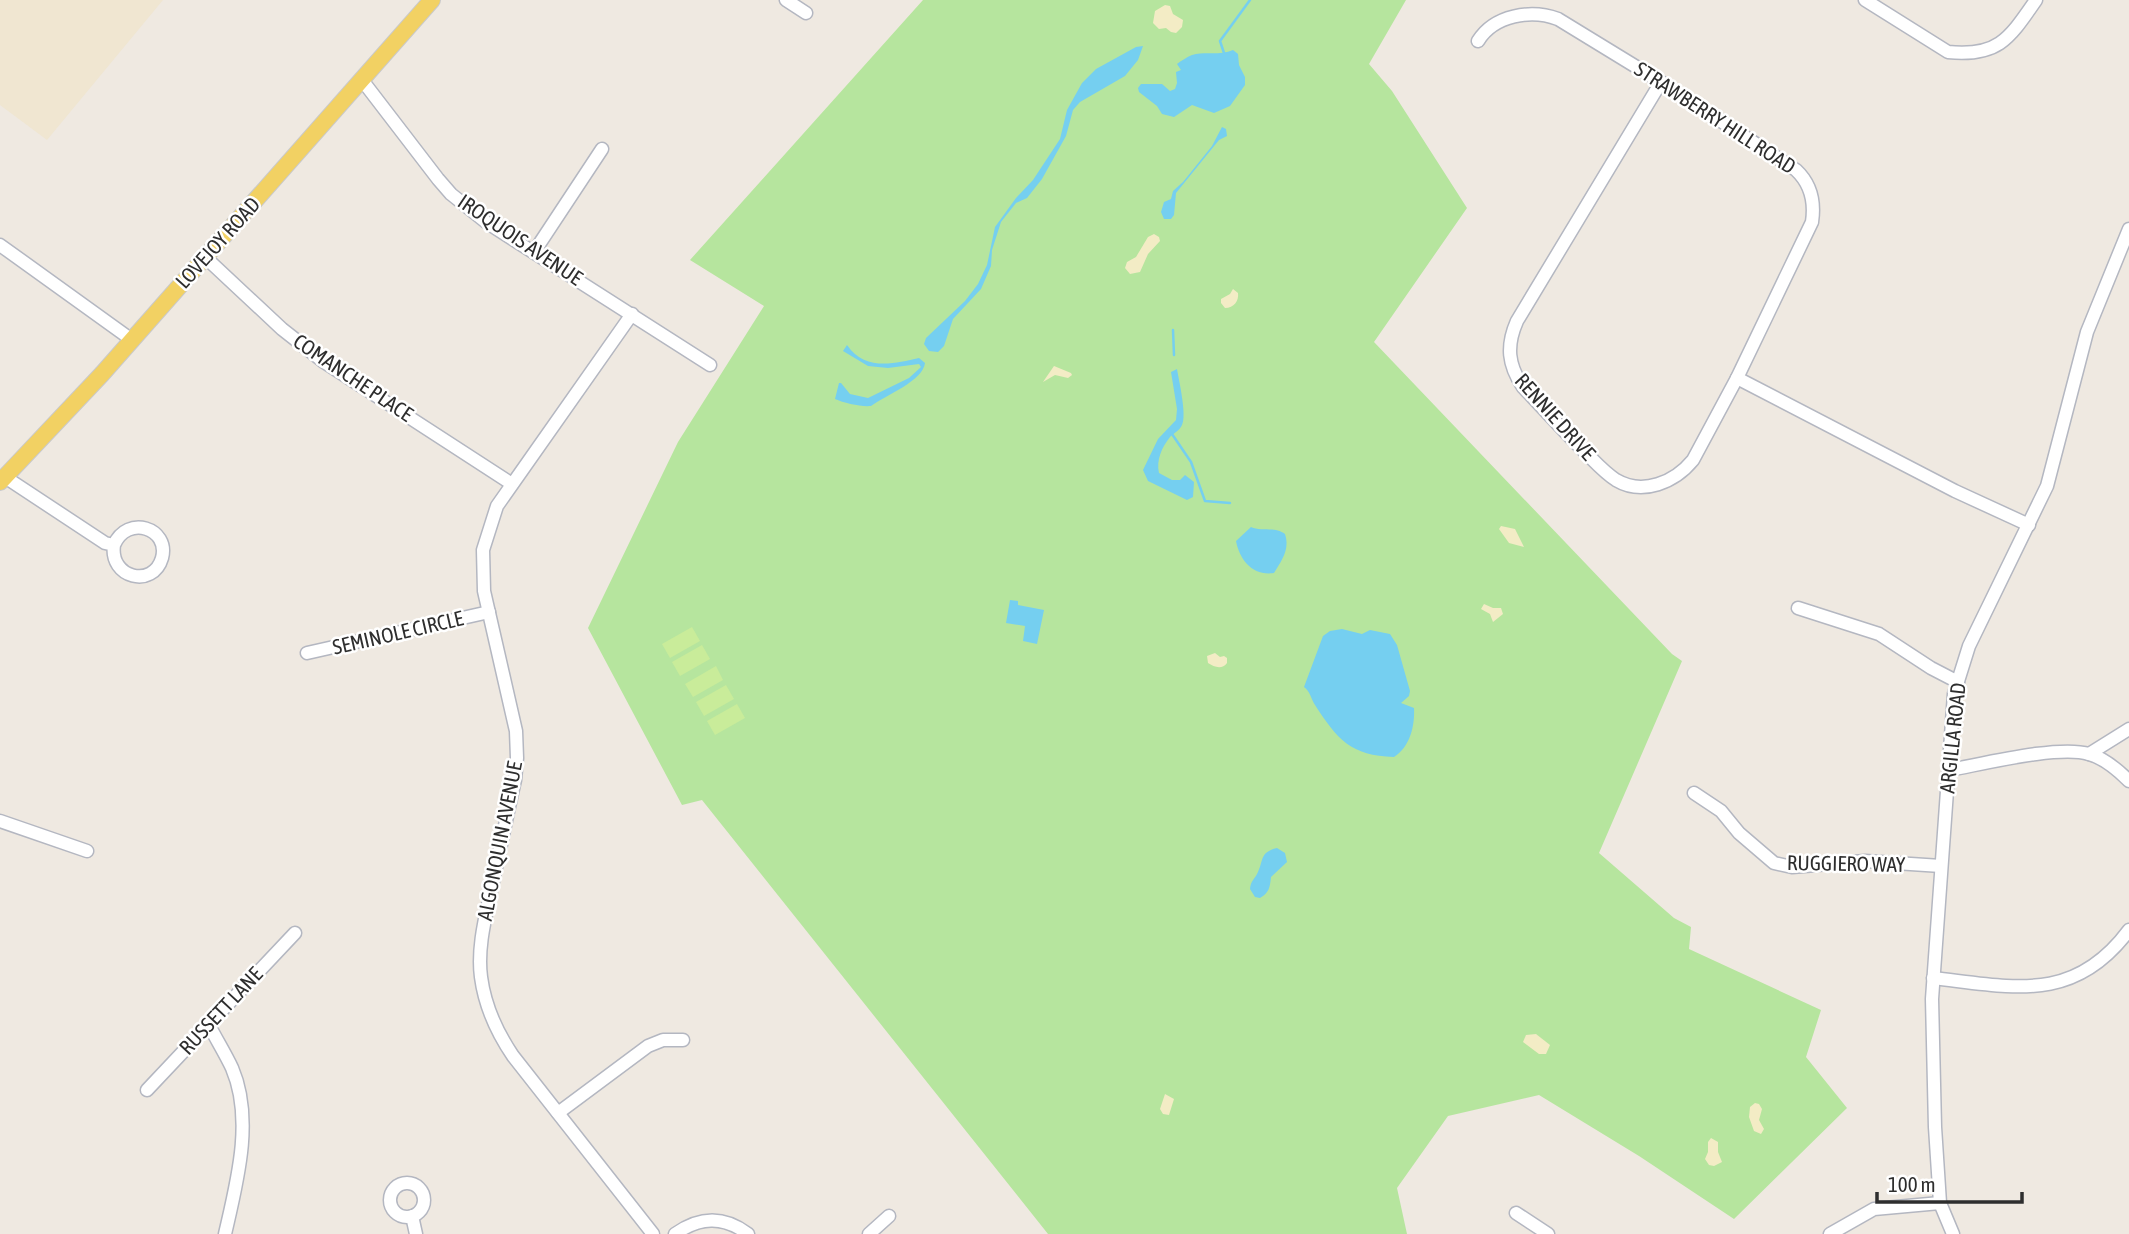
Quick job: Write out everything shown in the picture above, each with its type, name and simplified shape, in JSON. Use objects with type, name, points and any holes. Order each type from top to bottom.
[{"type":"main road","name":"LOVEJOY ROAD","points":[[2,480],[132,340],[432,0]]},
{"type":"street","points":[[786,0],[806,13]]},
{"type":"street","points":[[1865,0],[1948,52],[1961,54],[1993,49],[2020,23],[2036,0]]},
{"type":"street","name":"STRAWBERRY HILL ROAD","points":[[1478,41],[1492,24],[1523,15],[1541,14],[1574,26],[1788,163],[1804,177],[1811,195],[1812,222],[1737,378]]},
{"type":"street","name":"IROQUOIS AVENUE","points":[[362,80],[451,194],[486,222],[710,365]]},
{"type":"street","name":"RENNIE DRIVE","points":[[1661,82],[1517,321],[1509,346],[1509,357],[1523,387],[1582,449],[1616,480],[1637,486],[1661,484],[1677,477],[1685,469],[1693,460],[1737,378]]},
{"type":"street","points":[[534,252],[602,149]]},
{"type":"street","name":"ARGILLA ROAD","points":[[1953,1234],[1940,1203],[1933,1049],[1933,978],[1954,694],[1969,646],[2029,525],[2053,468],[2087,332],[2129,229]]},
{"type":"street","points":[[0,245],[132,340]]},
{"type":"street","name":"COMANCHE PLACE","points":[[205,257],[282,330],[324,362],[512,484]]},
{"type":"street","name":"ALGONQUIN AVENUE","points":[[632,314],[497,506],[483,550],[484,591],[516,731],[517,758],[515,780],[486,914],[480,975],[487,1009],[497,1032],[513,1056],[653,1234]]},
{"type":"street","points":[[1737,378],[1955,491],[2029,525]]},
{"type":"street","points":[[2,480],[93,536],[114,545]]},
{"type":"street","points":[[141,527],[158,537],[162,556],[158,566],[149,574],[132,575],[118,566],[114,545],[127,529],[141,527]]},
{"type":"street","points":[[1798,608],[1879,634],[1958,682]]},
{"type":"street","name":"SEMINOLE CIRCLE","points":[[307,653],[489,612]]},
{"type":"street","points":[[2089,754],[2129,729]]},
{"type":"street","points":[[1949,770],[2050,753],[2089,754],[2129,781]]},
{"type":"street","name":"RUGGIERO WAY","points":[[1695,793],[1721,811],[1739,833],[1774,863],[1792,867],[1865,861],[1941,866]]},
{"type":"street","points":[[0,821],[87,851]]},
{"type":"street","points":[[1933,978],[2023,987],[2050,984],[2073,977],[2095,965],[2129,930]]},
{"type":"street","name":"RUSSETT LANE","points":[[147,1090],[295,933]]},
{"type":"street","points":[[209,1025],[232,1069],[242,1119],[240,1154],[225,1234]]},
{"type":"street","points":[[558,1113],[648,1046],[663,1040],[683,1040]]},
{"type":"street","points":[[1830,1234],[1874,1209],[1940,1203]]},
{"type":"street","points":[[1516,1213],[1548,1234]]},
{"type":"street","points":[[412,1216],[416,1234]]},
{"type":"street","points":[[869,1234],[889,1216]]},
{"type":"street","points":[[675,1234],[697,1221],[710,1220],[735,1226],[748,1234]]},
{"type":"shaded area","points":[[0,0],[163,0],[47,140],[0,105]]},
{"type":"green space","points":[[923,0],[1406,0],[1369,64],[1392,91],[1467,208],[1374,342],[1672,654],[1682,661],[1599,853],[1674,918],[1691,927],[1689,949],[1821,1010],[1806,1057],[1847,1108],[1734,1219],[1639,1156],[1539,1095],[1448,1116],[1397,1188],[1407,1234],[1048,1234],[702,800],[682,805],[588,628],[678,442],[764,306],[690,260]]},
{"type":"green space","points":[[692,627],[700,641],[670,658],[662,644]]},
{"type":"green space","points":[[702,645],[710,659],[680,676],[672,662]]},
{"type":"green space","points":[[716,666],[723,680],[693,697],[685,684]]},
{"type":"green space","points":[[726,685],[734,699],[704,716],[696,702]]},
{"type":"green space","points":[[737,704],[745,718],[715,735],[707,721]]},
{"type":"sand","points":[[1165,5],[1170,6],[1173,14],[1183,20],[1182,27],[1176,33],[1166,28],[1159,29],[1153,23],[1155,11]]},
{"type":"sand","points":[[1154,234],[1160,241],[1148,254],[1140,272],[1130,274],[1125,268],[1127,262],[1136,257],[1148,237]]},
{"type":"sand","points":[[1233,289],[1238,293],[1237,301],[1231,307],[1225,308],[1221,299]]},
{"type":"sand","points":[[1054,366],[1072,375],[1068,378],[1055,375],[1043,382]]},
{"type":"sand","points":[[1501,526],[1515,529],[1524,547],[1509,543],[1499,529]]},
{"type":"sand","points":[[1484,604],[1501,608],[1503,614],[1493,622],[1490,614],[1481,609]]},
{"type":"sand","points":[[1215,653],[1227,658],[1223,667],[1208,663],[1207,656]]},
{"type":"sand","points":[[1536,1034],[1550,1045],[1546,1054],[1539,1054],[1523,1042],[1526,1035]]},
{"type":"sand","points":[[1165,1094],[1174,1099],[1169,1115],[1163,1114],[1160,1109]]},
{"type":"sand","points":[[1755,1103],[1762,1109],[1759,1120],[1764,1129],[1761,1134],[1754,1131],[1749,1117],[1750,1107]]},
{"type":"sand","points":[[1711,1138],[1718,1142],[1722,1162],[1714,1166],[1709,1165],[1705,1159]]},
{"type":"water","points":[[1143,46],[1138,60],[1125,76],[1080,102],[1073,110],[1066,136],[1042,179],[1027,198],[1016,203],[1001,222],[992,250],[991,266],[981,289],[953,319],[944,346],[938,352],[929,351],[924,344],[926,338],[965,301],[978,284],[987,265],[995,227],[1033,180],[1060,139],[1067,110],[1082,83],[1096,69],[1136,47]]},
{"type":"water","points":[[1233,50],[1238,54],[1245,85],[1230,106],[1214,113],[1192,105],[1174,117],[1162,114],[1157,106],[1139,92],[1141,84],[1162,84],[1170,91],[1175,89],[1176,72],[1181,70],[1177,64],[1190,56]]},
{"type":"water","points":[[1222,127],[1226,129],[1227,136],[1219,140],[1176,193],[1174,215],[1171,219],[1164,219],[1161,212],[1164,202],[1171,199],[1173,191],[1212,146]]},
{"type":"water","points":[[847,345],[862,359],[871,362],[880,364],[919,358],[925,363],[923,370],[911,382],[871,406],[853,404],[835,399],[839,383],[850,394],[868,398],[909,378],[921,367],[919,364],[888,368],[868,366],[843,351]]},
{"type":"water","points":[[1177,369],[1183,420],[1181,427],[1162,449],[1158,468],[1159,473],[1172,480],[1180,480],[1185,475],[1194,482],[1193,497],[1187,500],[1148,481],[1143,470],[1158,439],[1176,420],[1177,409],[1171,372]]},
{"type":"water","points":[[1251,527],[1277,530],[1285,534],[1286,550],[1274,573],[1254,569],[1241,555],[1236,541]]},
{"type":"water","points":[[1010,600],[1018,601],[1018,605],[1044,610],[1037,644],[1023,641],[1025,626],[1006,623]]},
{"type":"water","points":[[1342,629],[1362,634],[1370,630],[1390,634],[1397,645],[1410,691],[1409,696],[1401,703],[1414,708],[1414,715],[1408,742],[1394,757],[1379,756],[1356,749],[1338,736],[1304,687],[1323,636],[1330,631]]},
{"type":"water","points":[[1277,848],[1285,853],[1287,862],[1271,877],[1265,894],[1260,898],[1255,897],[1250,889],[1252,882],[1267,852]]},
{"type":"waterway","points":[[1224,53],[1220,41],[1250,0]]},
{"type":"waterway","points":[[1173,330],[1174,355]]},
{"type":"waterway","points":[[1172,434],[1191,462],[1205,501],[1230,503]]}]
